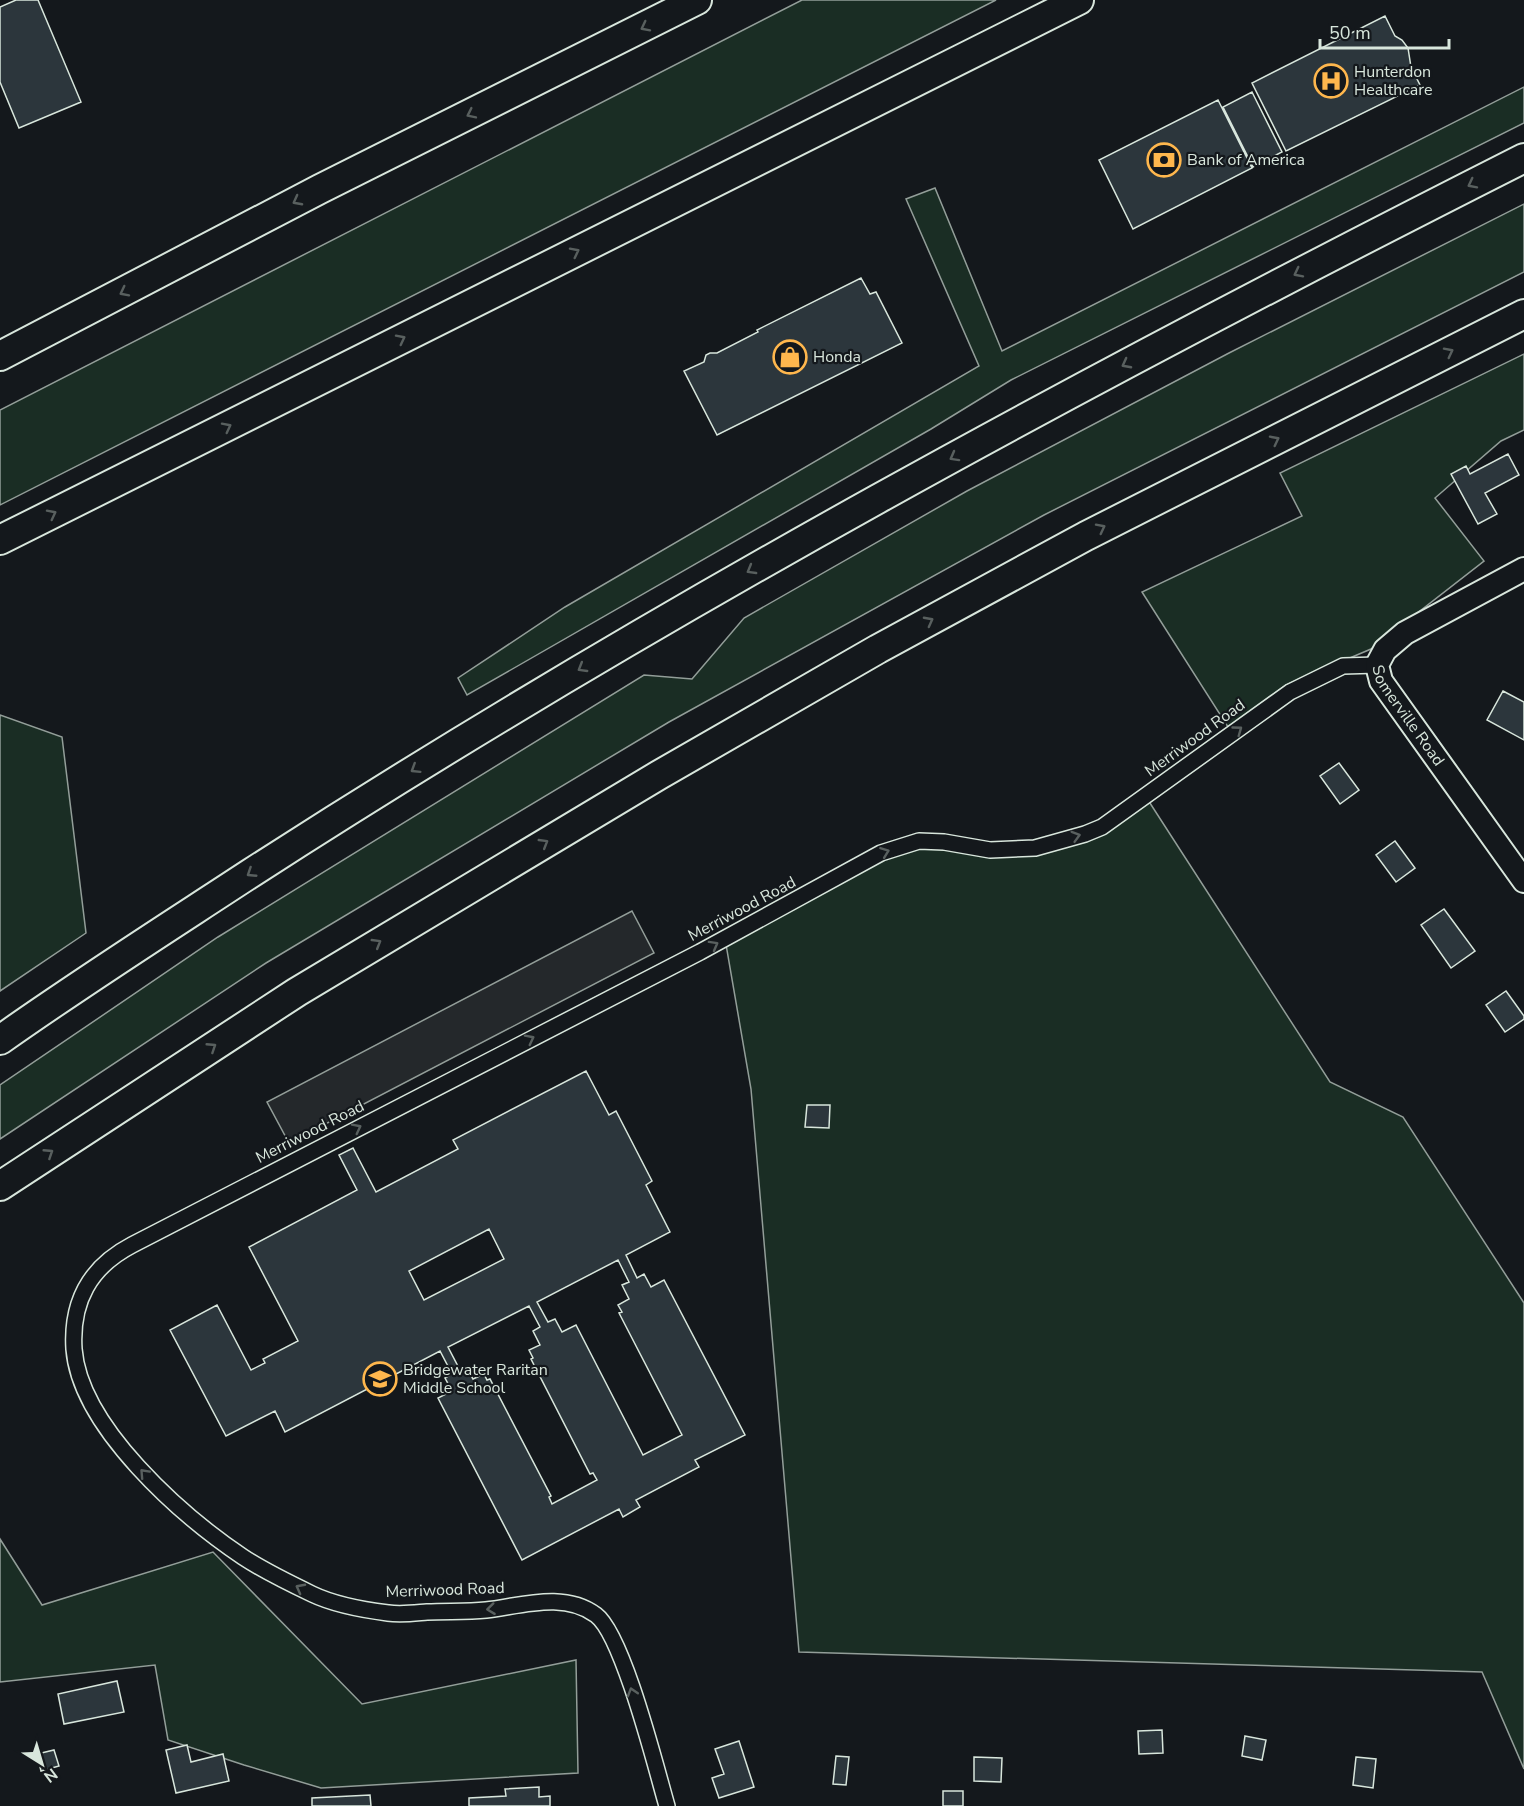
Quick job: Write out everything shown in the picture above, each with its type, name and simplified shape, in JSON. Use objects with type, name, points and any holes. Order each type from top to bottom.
[{"type":"highway","points":[[0,356],[320,189],[697,0]]},
{"type":"highway","points":[[0,540],[1079,0]]},
{"type":"highway","points":[[0,1040],[73,989],[325,825],[467,737],[801,541],[1181,334],[1524,158]]},
{"type":"highway","points":[[0,1186],[297,992],[658,775],[878,649],[1086,536],[1524,315]]},
{"type":"street","name":"Somerville Road","points":[[1524,569],[1405,633],[1385,650],[1377,665],[1381,681],[1524,880]]},
{"type":"street","name":"Merriwood Road","points":[[667,1806],[623,1661],[607,1628],[597,1616],[582,1607],[565,1602],[537,1602],[484,1610],[390,1614],[337,1603],[314,1595],[245,1558],[180,1508],[123,1449],[103,1422],[81,1379],[75,1354],[73,1331],[82,1293],[94,1274],[114,1255],[123,1250],[700,952],[881,853],[919,841],[944,842],[990,850],[1035,848],[1084,834],[1102,827],[1290,692],[1343,666],[1377,665]]},
{"type":"green space","points":[[802,0],[996,0],[0,505],[0,410]]},
{"type":"green space","points":[[1524,87],[1524,123],[1011,380],[931,429],[467,695],[458,678],[565,607],[979,366],[906,199],[935,188],[1002,351]]},
{"type":"green space","points":[[1524,204],[1524,272],[1044,515],[669,722],[266,963],[0,1139],[0,1085],[218,937],[644,675],[692,679],[744,618],[967,491],[1229,353]]},
{"type":"green space","points":[[1524,354],[1524,430],[1501,441],[1435,498],[1484,561],[1371,649],[1286,685],[1228,727],[1142,592],[1302,516],[1280,473]]},
{"type":"green space","points":[[0,715],[62,737],[86,933],[0,991]]},
{"type":"green space","points":[[1148,800],[1330,1082],[1403,1117],[1524,1303],[1524,1769],[1482,1672],[799,1652],[751,1089],[724,933],[904,843],[1060,844]]},
{"type":"green space","points":[[0,1539],[42,1605],[213,1552],[362,1704],[576,1660],[578,1773],[321,1788],[168,1740],[155,1665],[0,1682]]},
{"type":"shaded area","points":[[632,911],[654,953],[289,1143],[267,1102]]},
{"type":"building","points":[[16,0],[38,0],[81,102],[19,128],[0,82],[0,7]]},
{"type":"building","points":[[1385,16],[1395,36],[1402,40],[1408,48],[1411,67],[1420,85],[1286,151],[1252,83]]},
{"type":"building","points":[[1252,92],[1282,152],[1253,167],[1223,107]]},
{"type":"building","points":[[1218,100],[1252,168],[1133,229],[1099,160]]},
{"type":"building","name":"Honda","points":[[861,278],[870,294],[876,292],[902,343],[717,435],[684,371],[704,362],[706,355],[717,353],[758,332],[757,330]]},
{"type":"building","points":[[1508,454],[1519,475],[1485,493],[1497,514],[1478,524],[1451,474],[1466,466],[1470,474]]},
{"type":"building","points":[[1503,691],[1524,702],[1524,740],[1487,720]]},
{"type":"building","points":[[1339,763],[1359,790],[1340,804],[1320,776]]},
{"type":"building","points":[[1395,841],[1415,868],[1396,882],[1376,855]]},
{"type":"building","points":[[1444,909],[1475,951],[1451,968],[1421,925]]},
{"type":"building","points":[[1506,991],[1524,1019],[1505,1032],[1486,1005]]},
{"type":"building","points":[[586,1071],[609,1115],[616,1111],[652,1181],[646,1185],[670,1232],[626,1255],[637,1278],[644,1274],[651,1287],[664,1280],[745,1435],[695,1460],[699,1467],[636,1500],[640,1507],[623,1517],[619,1509],[522,1560],[438,1398],[452,1391],[445,1378],[452,1374],[440,1351],[285,1432],[275,1411],[226,1436],[170,1330],[217,1305],[251,1370],[265,1363],[263,1359],[298,1341],[249,1247],[357,1190],[339,1155],[353,1148],[376,1192],[458,1149],[453,1140]],"holes":[[[489,1229],[504,1259],[424,1300],[409,1271]],[[618,1260],[629,1282],[622,1285],[629,1299],[618,1305],[622,1312],[619,1313],[682,1435],[643,1455],[576,1325],[562,1332],[555,1319],[548,1322],[537,1302]],[[529,1306],[540,1327],[533,1331],[540,1345],[529,1350],[533,1358],[531,1359],[590,1474],[593,1473],[597,1480],[552,1504],[549,1497],[551,1496],[490,1379],[487,1380],[484,1374],[473,1379],[466,1367],[460,1370],[448,1347]]]},
{"type":"building","points":[[807,1105],[830,1105],[829,1128],[805,1127]]},
{"type":"building","points":[[117,1681],[124,1712],[64,1724],[58,1694]]},
{"type":"building","points":[[1162,1730],[1163,1753],[1139,1754],[1138,1731]]},
{"type":"building","points":[[1245,1736],[1266,1740],[1262,1760],[1242,1756]]},
{"type":"building","points":[[739,1741],[754,1787],[719,1798],[712,1778],[724,1774],[715,1749]]},
{"type":"building","points":[[187,1745],[191,1762],[223,1754],[229,1781],[176,1793],[166,1750]]},
{"type":"building","points":[[54,1750],[59,1766],[41,1771],[37,1754]]},
{"type":"building","points":[[836,1756],[849,1757],[846,1785],[833,1784]]},
{"type":"building","points":[[974,1757],[1002,1758],[1001,1782],[974,1781]]},
{"type":"building","points":[[1356,1757],[1376,1759],[1373,1788],[1353,1785]]},
{"type":"building","points":[[539,1787],[539,1797],[550,1796],[550,1806],[469,1806],[469,1798],[506,1796],[505,1789]]},
{"type":"building","points":[[943,1791],[963,1791],[963,1806],[943,1806]]},
{"type":"building","points":[[370,1795],[371,1806],[312,1806],[312,1798]]},
{"type":"place","name":"Hunterdon Healthcare","points":[[1331,81]]},
{"type":"place","name":"Bank of America","points":[[1164,160]]},
{"type":"place","name":"Honda","points":[[790,357]]},
{"type":"place","name":"Bridgewater Raritan Middle School","points":[[380,1379]]}]
